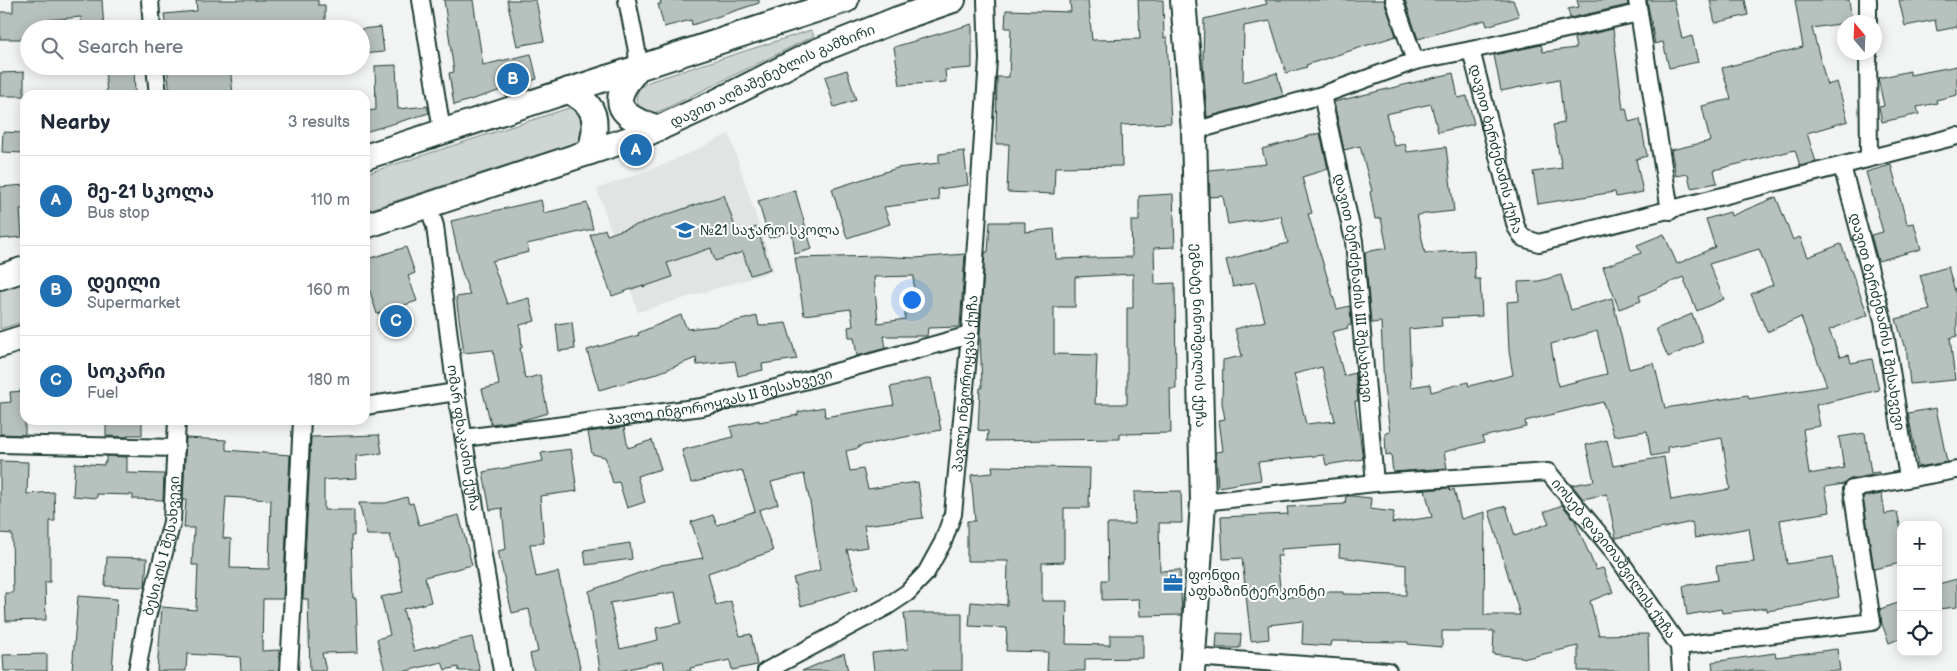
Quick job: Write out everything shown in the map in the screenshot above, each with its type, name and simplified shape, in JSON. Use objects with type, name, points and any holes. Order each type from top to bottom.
[{"type":"main road","points":[[370,155],[846,0]]},
{"type":"main road","name":"დავით აღმაშენებლის გამზირი","points":[[370,224],[648,133],[712,104],[815,52],[898,19],[953,0]]},
{"type":"main road","name":"ეგნატე ნინოშვილის ქუჩა","points":[[1183,0],[1194,131],[1203,502],[1192,664]]},
{"type":"main road","points":[[638,67],[623,89],[621,102],[627,115],[635,121],[660,128]]},
{"type":"main road","points":[[569,90],[589,106],[594,120],[594,136],[590,152]]},
{"type":"main road","points":[[0,277],[20,271]]},
{"type":"main road","points":[[0,345],[20,339]]},
{"type":"street","points":[[150,0],[151,20]]},
{"type":"street","points":[[421,0],[442,131]]},
{"type":"street","points":[[627,0],[637,50],[638,67]]},
{"type":"street","name":"პავლე ინგოროყვას ქუჩა","points":[[766,671],[886,608],[907,593],[926,573],[943,542],[953,514],[970,335],[988,59],[986,0]]},
{"type":"street","points":[[1394,0],[1415,61]]},
{"type":"street","points":[[1868,0],[1868,15]]},
{"type":"street","points":[[1471,50],[1638,6],[1670,211]]},
{"type":"street","name":"დავით ბერძენაძის ქუჩა","points":[[1194,131],[1322,95],[1415,61],[1471,50],[1516,227],[1523,238],[1539,243],[1957,136]]},
{"type":"street","points":[[1868,60],[1870,157]]},
{"type":"street","points":[[156,75],[157,90]]},
{"type":"street","name":"დავით ბერძენაძის III შესახვევი","points":[[1322,95],[1354,241],[1375,483]]},
{"type":"street","name":"დავით ბერძენაძის I შესახვევი","points":[[1842,166],[1883,320],[1908,478]]},
{"type":"street","name":"ომარ ფხაკაძის ქუჩა","points":[[428,205],[435,226],[456,392],[502,671]]},
{"type":"street","name":"პავლე ინგოროყვას II შესახვევი","points":[[464,438],[702,407],[970,335]]},
{"type":"street","points":[[370,405],[456,392]]},
{"type":"street","name":"ბესიკის I შესახვევი","points":[[136,671],[146,622],[172,522],[177,425]]},
{"type":"street","points":[[289,671],[302,425]]},
{"type":"street","points":[[0,444],[176,448]]},
{"type":"street","name":"იოსებ დავითაშვილის ქუჩა","points":[[1203,502],[1375,483],[1548,472],[1614,552],[1679,646],[1872,622],[1852,488],[1957,470]]},
{"type":"street","points":[[1679,646],[1681,671]]},
{"type":"street","points":[[1192,664],[1388,671]]},
{"type":"shaded area","points":[[811,30],[814,36],[665,109],[648,115],[637,102],[637,92],[651,81]]},
{"type":"shaded area","points":[[569,108],[574,108],[582,113],[587,127],[577,142],[370,209],[370,172]]},
{"type":"shaded area","name":"№21 საჯარო სკოლა","points":[[729,134],[774,271],[638,312],[597,189],[668,163]]},
{"type":"shaded area","points":[[20,284],[20,323],[0,329],[0,290]]},
{"type":"building","points":[[13,0],[102,0],[103,20],[81,20],[81,17],[20,20],[20,39],[0,39],[0,12],[13,12]]},
{"type":"building","points":[[196,0],[318,0],[318,5],[325,5],[325,20],[165,20],[164,14],[197,11]]},
{"type":"building","points":[[444,0],[473,0],[483,65],[531,54],[537,79],[454,105],[449,73],[454,72]]},
{"type":"building","points":[[507,0],[536,0],[544,41],[517,46]]},
{"type":"building","points":[[660,0],[759,0],[759,3],[692,25],[691,20],[664,27],[658,4],[661,4]]},
{"type":"building","points":[[1070,0],[1088,0],[1092,40],[1140,39],[1138,0],[1163,0],[1164,38],[1167,37],[1171,123],[1121,125],[1122,166],[1055,167],[1054,194],[1007,192],[1009,144],[996,144],[997,77],[1009,77],[1011,28],[1005,28],[1006,10],[1071,12]]},
{"type":"building","points":[[1265,0],[1384,0],[1396,36],[1286,73],[1270,21],[1244,26],[1243,82],[1277,73],[1283,96],[1207,117],[1203,63],[1204,19],[1267,4]]},
{"type":"building","points":[[1405,0],[1513,0],[1519,16],[1487,26],[1485,20],[1418,39]]},
{"type":"building","points":[[1577,0],[1627,0],[1628,5],[1570,18],[1568,9],[1579,7]]},
{"type":"building","points":[[1647,0],[1674,0],[1682,39],[1692,36],[1698,62],[1669,68],[1663,42],[1655,44]]},
{"type":"building","points":[[1710,0],[1745,0],[1748,15],[1715,23]]},
{"type":"building","points":[[1795,0],[1849,0],[1851,15],[1837,15],[1837,24],[1812,28],[1827,85],[1837,82],[1848,121],[1807,133],[1816,162],[1800,166],[1795,150],[1714,170],[1717,183],[1691,188],[1688,174],[1676,176],[1671,150],[1710,141],[1702,106],[1731,99],[1722,68],[1803,47]]},
{"type":"building","points":[[1899,0],[1957,0],[1957,27],[1937,31],[1935,20],[1905,26]]},
{"type":"building","points":[[972,24],[972,68],[945,70],[946,82],[900,85],[894,47]]},
{"type":"building","points":[[381,27],[384,52],[370,53],[370,28]]},
{"type":"building","points":[[1613,29],[1623,109],[1626,108],[1629,122],[1640,119],[1647,156],[1636,159],[1643,192],[1616,197],[1615,192],[1538,204],[1533,172],[1562,168],[1553,125],[1564,123],[1559,79],[1501,91],[1494,55],[1541,45],[1543,52],[1576,48],[1574,38]]},
{"type":"building","points":[[396,65],[398,109],[427,106],[429,113],[370,131],[370,111],[376,110],[375,66]]},
{"type":"building","points":[[1957,66],[1957,95],[1936,100],[1937,103],[1917,107],[1919,114],[1882,122],[1879,107],[1884,106],[1878,78],[1910,71],[1910,75]]},
{"type":"building","points":[[847,70],[856,100],[834,107],[825,77]]},
{"type":"building","points":[[20,72],[20,75],[24,75],[24,90],[20,90],[20,96],[0,96],[0,73]]},
{"type":"building","points":[[1453,73],[1458,98],[1467,96],[1474,124],[1438,132],[1431,104],[1386,114],[1394,146],[1405,144],[1407,152],[1446,147],[1454,211],[1417,215],[1425,253],[1474,250],[1475,279],[1480,279],[1482,316],[1441,318],[1442,326],[1409,329],[1411,387],[1430,384],[1431,392],[1468,382],[1469,386],[1513,375],[1509,351],[1507,302],[1519,301],[1518,282],[1539,281],[1561,275],[1571,310],[1612,298],[1629,369],[1654,363],[1665,408],[1748,395],[1749,399],[1827,386],[1801,317],[1767,332],[1751,294],[1773,285],[1759,249],[1709,264],[1724,299],[1697,311],[1683,277],[1639,296],[1641,301],[1619,309],[1603,267],[1641,253],[1637,245],[1664,234],[1677,264],[1715,247],[1706,219],[1730,212],[1731,216],[1776,197],[1793,240],[1800,237],[1808,257],[1841,244],[1868,315],[1829,330],[1840,357],[1849,355],[1851,363],[1872,359],[1879,390],[1816,405],[1820,426],[1803,429],[1809,474],[1844,468],[1839,437],[1865,433],[1871,473],[1879,472],[1879,474],[1850,479],[1844,484],[1825,487],[1830,512],[1780,520],[1787,564],[1832,557],[1839,597],[1767,611],[1767,608],[1722,613],[1721,609],[1687,615],[1683,586],[1718,580],[1716,566],[1754,562],[1749,528],[1695,538],[1692,522],[1616,538],[1607,494],[1583,499],[1572,485],[1594,481],[1586,445],[1607,440],[1613,466],[1664,457],[1671,500],[1730,489],[1722,438],[1667,447],[1668,453],[1651,456],[1647,431],[1614,436],[1603,402],[1525,421],[1526,427],[1482,437],[1484,442],[1444,452],[1447,468],[1393,472],[1391,454],[1386,455],[1385,433],[1390,432],[1384,388],[1381,322],[1371,323],[1365,252],[1387,248],[1381,218],[1375,219],[1370,192],[1372,191],[1360,146],[1344,150],[1334,102]],"holes":[[[1597,331],[1607,374],[1558,386],[1551,344]]]},
{"type":"building","points":[[106,75],[134,75],[135,90],[107,90]]},
{"type":"building","points":[[168,75],[231,75],[232,90],[169,90]]},
{"type":"building","points":[[3,132],[20,133],[20,153],[2,152]]},
{"type":"building","points":[[1320,133],[1328,169],[1302,177],[1312,213],[1308,214],[1337,309],[1350,306],[1351,325],[1347,326],[1348,328],[1332,332],[1344,376],[1355,373],[1358,401],[1355,401],[1363,459],[1326,465],[1324,455],[1258,462],[1261,480],[1218,487],[1216,452],[1223,451],[1219,420],[1225,419],[1222,403],[1223,360],[1242,356],[1235,329],[1265,321],[1255,282],[1233,287],[1226,260],[1288,243],[1281,216],[1228,224],[1223,196],[1210,197],[1209,170],[1266,164],[1262,149]],"holes":[[[1322,367],[1335,421],[1306,424],[1294,374]]]},
{"type":"building","points":[[964,151],[968,185],[938,189],[939,200],[884,207],[890,224],[847,238],[832,189],[897,168],[939,163],[939,154]]},
{"type":"building","points":[[1891,165],[1907,224],[1914,223],[1921,249],[1878,261],[1871,235],[1883,232],[1866,172]]},
{"type":"building","points":[[20,185],[20,237],[0,239],[0,187]]},
{"type":"building","points":[[795,190],[812,249],[795,254],[792,231],[769,238],[758,201]]},
{"type":"building","points":[[1173,194],[1175,247],[1154,248],[1155,284],[1175,283],[1176,389],[1170,389],[1171,433],[1120,434],[1120,439],[987,441],[988,431],[978,430],[980,388],[982,388],[980,333],[985,252],[988,252],[990,222],[1025,222],[1025,232],[1054,229],[1056,259],[1132,257],[1131,221],[1139,221],[1139,196]],"holes":[[[1133,274],[1133,308],[1127,308],[1127,404],[1095,404],[1097,355],[1054,354],[1054,307],[1075,307],[1075,277]]]},
{"type":"building","points":[[724,195],[737,233],[757,227],[770,269],[750,275],[743,252],[715,261],[711,248],[667,263],[672,277],[612,296],[590,235],[605,229],[607,235]]},
{"type":"building","points":[[541,200],[544,213],[587,203],[593,229],[527,244],[529,252],[492,261],[507,304],[529,298],[535,321],[520,325],[522,348],[520,348],[525,379],[540,375],[548,413],[523,420],[491,424],[482,389],[499,385],[493,350],[464,353],[456,297],[470,295],[461,269],[451,221]]},
{"type":"building","points":[[406,247],[415,273],[408,276],[417,301],[377,314],[370,291],[370,258]]},
{"type":"building","points":[[965,254],[960,327],[928,328],[927,336],[884,336],[886,348],[857,356],[854,337],[849,337],[848,327],[853,326],[851,309],[804,315],[795,258],[878,256],[915,258]],"holes":[[[914,276],[913,308],[905,308],[905,319],[878,323],[874,277]]]},
{"type":"building","points":[[1948,267],[1957,298],[1957,336],[1950,338],[1955,380],[1910,384],[1906,346],[1904,346],[1896,319],[1930,310],[1920,275]]},
{"type":"building","points":[[1692,314],[1703,342],[1668,357],[1656,329]]},
{"type":"building","points":[[681,315],[687,329],[716,326],[757,316],[759,326],[786,323],[797,359],[762,364],[763,370],[738,376],[735,361],[697,365],[696,358],[653,375],[599,390],[587,350],[639,335],[638,333]]},
{"type":"building","points":[[572,322],[575,349],[559,351],[556,324]]},
{"type":"building","points":[[931,378],[941,430],[859,446],[859,448],[846,451],[850,471],[863,469],[868,489],[918,482],[923,518],[864,525],[868,547],[847,550],[858,589],[801,606],[793,578],[820,570],[804,474],[771,482],[778,504],[759,510],[773,551],[708,573],[716,605],[731,601],[740,636],[751,634],[757,665],[732,670],[730,660],[690,668],[691,671],[665,671],[663,661],[619,671],[600,671],[589,591],[661,565],[703,558],[691,522],[713,515],[717,525],[755,511],[742,470],[691,483],[682,450],[733,437],[730,427],[759,420],[759,422],[798,415],[798,412],[824,407],[825,417],[894,405],[890,387]],"holes":[[[675,592],[681,623],[656,628],[658,640],[620,649],[610,603]]]},
{"type":"building","points":[[20,391],[20,425],[25,425],[25,435],[0,434],[0,403],[11,402],[10,392]]},
{"type":"building","points":[[1936,408],[1947,462],[1918,467],[1908,413]]},
{"type":"building","points":[[106,425],[142,425],[142,435],[128,435],[128,437],[106,436]]},
{"type":"building","points":[[624,427],[628,448],[652,440],[661,469],[637,476],[645,502],[627,508],[619,482],[613,483],[605,457],[592,454],[588,432]]},
{"type":"building","points":[[379,435],[382,453],[356,456],[357,478],[324,480],[324,510],[354,510],[354,536],[351,536],[353,598],[356,598],[358,652],[322,653],[326,671],[310,671],[308,599],[303,599],[311,437]]},
{"type":"building","points":[[186,438],[226,440],[226,450],[290,455],[283,599],[263,599],[262,651],[279,650],[279,671],[241,671],[240,657],[187,654],[186,671],[157,671],[162,607],[196,610],[198,565],[192,565],[194,528],[184,528],[186,500],[183,500]],"holes":[[[226,497],[271,500],[269,569],[230,568],[231,539],[223,538]]]},
{"type":"building","points":[[571,449],[577,491],[540,496],[544,543],[530,544],[536,577],[558,572],[581,671],[534,671],[530,654],[538,652],[529,609],[512,613],[498,551],[506,549],[502,508],[490,510],[483,472],[543,461],[541,453]]},
{"type":"building","points":[[106,456],[127,457],[127,473],[164,474],[163,500],[133,499],[133,495],[97,494],[97,498],[73,496],[75,463],[104,465]]},
{"type":"building","points":[[0,461],[28,462],[27,494],[54,492],[55,521],[50,521],[50,582],[45,582],[46,620],[6,621],[5,593],[13,593],[12,534],[0,533]]},
{"type":"building","points":[[992,466],[1090,468],[1089,508],[1064,508],[1064,562],[1042,563],[1042,601],[1067,601],[1066,644],[1110,645],[1110,635],[1143,635],[1143,658],[1085,659],[1085,671],[1047,671],[1048,652],[1006,651],[1007,628],[969,626],[971,602],[1007,605],[1008,561],[967,561],[967,521],[975,521],[971,475],[993,473]]},
{"type":"building","points":[[1449,488],[1450,491],[1454,489],[1461,519],[1485,512],[1484,615],[1520,615],[1489,511],[1506,506],[1515,536],[1549,523],[1544,512],[1562,505],[1575,521],[1596,570],[1603,568],[1613,592],[1590,601],[1599,635],[1648,634],[1649,671],[1578,671],[1578,646],[1527,658],[1493,654],[1494,631],[1442,631],[1442,647],[1408,644],[1408,642],[1332,641],[1331,646],[1302,644],[1303,621],[1268,625],[1269,639],[1251,641],[1242,558],[1223,559],[1221,517],[1288,514],[1287,507],[1345,504],[1346,496],[1352,496],[1371,498],[1370,509],[1394,512],[1392,523],[1432,517],[1425,490]],"holes":[[[1340,545],[1339,557],[1406,565],[1406,595],[1314,592],[1314,594],[1281,598],[1277,556],[1282,556],[1281,549]]]},
{"type":"building","points":[[1181,491],[1182,523],[1159,523],[1160,571],[1180,570],[1182,615],[1140,616],[1139,599],[1102,600],[1102,580],[1108,580],[1107,524],[1135,524],[1134,492]]},
{"type":"building","points":[[1882,494],[1885,514],[1897,512],[1899,521],[1897,521],[1897,564],[1874,569],[1863,497]]},
{"type":"building","points":[[407,497],[409,504],[413,503],[419,525],[459,515],[472,565],[425,577],[431,602],[403,609],[414,651],[472,637],[480,671],[459,671],[458,667],[445,670],[442,662],[406,671],[385,671],[377,639],[390,635],[381,597],[403,592],[397,556],[395,556],[390,535],[367,535],[359,503],[386,503]]},
{"type":"building","points":[[630,543],[632,559],[586,565],[584,550]]},
{"type":"building","points":[[107,557],[147,558],[145,587],[105,586]]},
{"type":"building","points":[[1957,579],[1957,607],[1942,609],[1942,583]]},
{"type":"building","points":[[78,596],[117,599],[112,671],[72,671]]},
{"type":"building","points":[[1897,603],[1897,640],[1889,643],[1882,624],[1880,609]]},
{"type":"building","points":[[904,613],[962,613],[962,671],[874,671],[872,653],[908,649]]},
{"type":"building","points":[[1217,633],[1241,634],[1240,648],[1216,648]]},
{"type":"building","points":[[1837,649],[1840,671],[1713,671],[1712,662],[1775,653],[1776,657]]},
{"type":"building","points":[[844,653],[848,671],[802,671]]},
{"type":"building","points":[[47,654],[47,671],[4,671],[3,655]]},
{"type":"place","name":"დეილი","points":[[513,79]]},
{"type":"place","name":"მე-21 სკოლა","points":[[636,150]]},
{"type":"place","name":"№21 საჯარო სკოლა","points":[[685,230]]},
{"type":"place","name":"სოკარი","points":[[396,321]]},
{"type":"place","name":"ფონდი აფხაზინტერკონტი","points":[[1173,583]]}]
